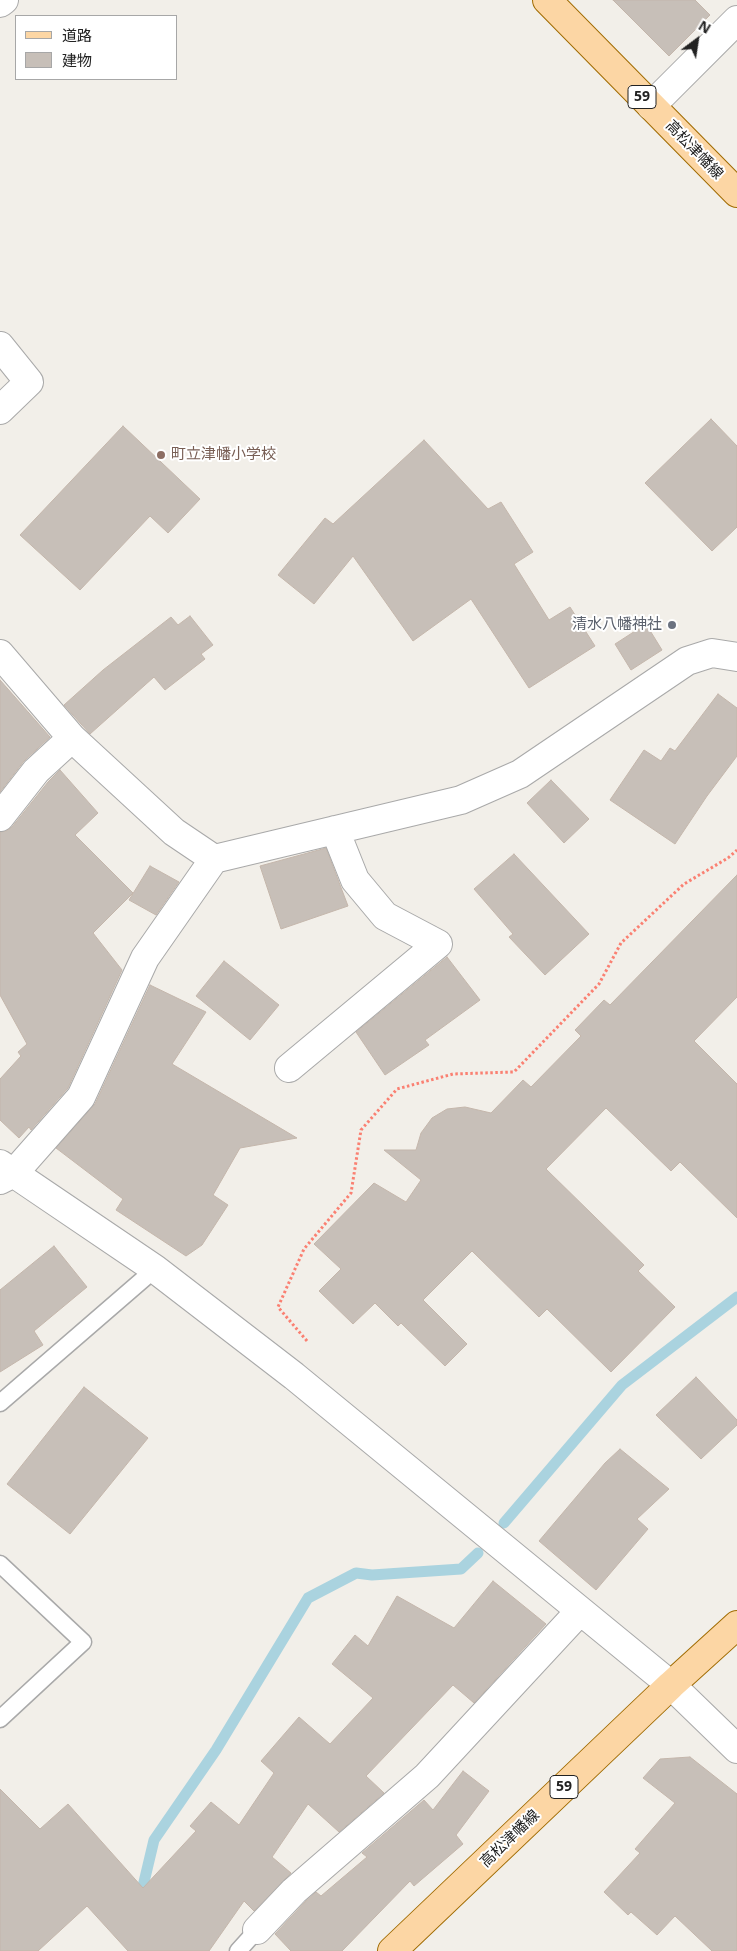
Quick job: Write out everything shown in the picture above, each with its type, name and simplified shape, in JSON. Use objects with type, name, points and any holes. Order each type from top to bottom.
[{"type":"main road","name":"高松津幡線","points":[[547,0],[737,193]]},
{"type":"main road","name":"高松津幡線","points":[[392,1951],[737,1624]]},
{"type":"street","points":[[0,3],[4,0]]},
{"type":"street","points":[[651,106],[737,20]]},
{"type":"street","points":[[0,346],[29,382],[0,410]]},
{"type":"street","points":[[737,657],[712,653],[687,661],[520,774],[461,800],[214,859],[145,958],[81,1097],[5,1172],[155,1269],[294,1376],[671,1685],[737,1749]]},
{"type":"street","points":[[0,654],[72,738],[174,832],[214,859]]},
{"type":"street","points":[[0,818],[36,771],[72,738]]},
{"type":"street","points":[[289,1068],[438,944],[385,916],[355,880],[335,830]]},
{"type":"street","points":[[257,1930],[294,1891],[427,1776],[580,1611]]},
{"type":"lane","points":[[0,1403],[155,1269]]},
{"type":"lane","points":[[0,1564],[83,1642],[0,1719]]},
{"type":"lane","points":[[238,1951],[257,1930]]},
{"type":"path","points":[[294,1376],[315,1350],[278,1307],[304,1250],[351,1193],[361,1130],[397,1089],[453,1074],[514,1072],[599,984],[621,943],[684,884],[728,858],[737,850]]},
{"type":"building","points":[[613,0],[695,0],[710,15],[669,56]]},
{"type":"building","points":[[711,419],[737,446],[737,527],[712,551],[645,483]]},
{"type":"building","points":[[123,426],[200,499],[168,533],[150,516],[80,590],[20,535]]},
{"type":"building","points":[[424,440],[488,509],[501,502],[533,552],[514,564],[549,620],[570,607],[595,646],[529,688],[471,599],[413,641],[353,556],[314,604],[278,575],[325,518],[333,524]]},
{"type":"building","points":[[190,616],[213,645],[201,654],[205,659],[165,690],[154,677],[90,734],[64,705],[103,670],[171,617],[178,625]]},
{"type":"building","points":[[646,624],[662,650],[631,670],[615,644]]},
{"type":"building","points":[[0,680],[50,737],[24,761],[0,792]]},
{"type":"building","points":[[718,694],[737,708],[737,756],[675,844],[610,800],[644,750],[661,761],[670,748],[675,751]]},
{"type":"building","points":[[60,770],[98,813],[75,835],[133,893],[93,933],[122,970],[68,1088],[31,1130],[29,1127],[19,1138],[0,1120],[0,1079],[21,1056],[18,1052],[27,1044],[0,995],[0,832],[12,827]]},
{"type":"building","points":[[551,780],[589,819],[564,843],[527,803]]},
{"type":"building","points":[[326,848],[348,906],[281,929],[260,866]]},
{"type":"building","points":[[514,854],[589,934],[545,975],[509,937],[513,934],[474,889]]},
{"type":"building","points":[[150,866],[179,882],[156,915],[129,900]]},
{"type":"building","points":[[737,875],[737,997],[694,1041],[737,1084],[737,1218],[680,1162],[671,1171],[606,1108],[546,1169],[644,1265],[638,1271],[675,1307],[611,1372],[547,1309],[539,1317],[472,1251],[423,1300],[467,1344],[445,1366],[401,1323],[398,1326],[375,1303],[353,1324],[319,1291],[341,1269],[314,1244],[374,1183],[406,1202],[421,1180],[384,1150],[416,1150],[421,1133],[432,1118],[447,1109],[465,1107],[491,1113],[523,1080],[531,1087],[581,1036],[575,1030],[604,1000],[610,1005]]},
{"type":"building","points":[[447,957],[480,1000],[425,1040],[429,1045],[385,1075],[356,1032]]},
{"type":"building","points":[[224,961],[279,1005],[250,1040],[196,996]]},
{"type":"building","points":[[150,985],[206,1012],[172,1064],[297,1138],[240,1148],[213,1195],[228,1205],[202,1245],[186,1256],[116,1210],[123,1199],[56,1148],[95,1104]]},
{"type":"building","points":[[54,1246],[87,1287],[34,1331],[43,1345],[0,1372],[0,1290]]},
{"type":"building","points":[[696,1377],[737,1420],[737,1425],[701,1459],[656,1415]]},
{"type":"building","points":[[84,1387],[148,1438],[70,1534],[7,1484]]},
{"type":"building","points":[[620,1449],[669,1489],[637,1519],[648,1529],[596,1590],[539,1541],[605,1463]]},
{"type":"building","points":[[493,1581],[546,1624],[474,1703],[453,1685],[366,1776],[384,1793],[339,1832],[308,1804],[272,1857],[291,1873],[254,1911],[244,1901],[209,1951],[128,1951],[87,1906],[38,1951],[0,1951],[0,1789],[40,1829],[68,1804],[143,1888],[196,1831],[190,1826],[211,1802],[239,1825],[274,1773],[261,1761],[299,1717],[330,1744],[373,1698],[332,1664],[355,1635],[368,1646],[397,1596],[454,1628]]},
{"type":"building","points":[[690,1757],[737,1794],[737,1951],[712,1951],[675,1916],[657,1935],[631,1912],[628,1915],[604,1892],[640,1853],[635,1849],[675,1803],[643,1778],[660,1759]]},
{"type":"building","points":[[463,1771],[489,1791],[456,1835],[463,1844],[414,1886],[410,1881],[342,1951],[291,1951],[275,1934],[305,1902],[316,1892],[321,1896],[367,1857],[362,1853],[424,1800],[433,1810]]},
{"type":"waterway","points":[[504,1523],[622,1385],[737,1297]]},
{"type":"waterway","points":[[139,1903],[154,1840],[216,1750],[308,1598],[356,1573],[372,1575],[461,1569],[478,1553]]},
{"type":"place","name":"町立津幡小学校","points":[[161,455]]},
{"type":"place","name":"清水八幡神社","points":[[672,625]]}]
